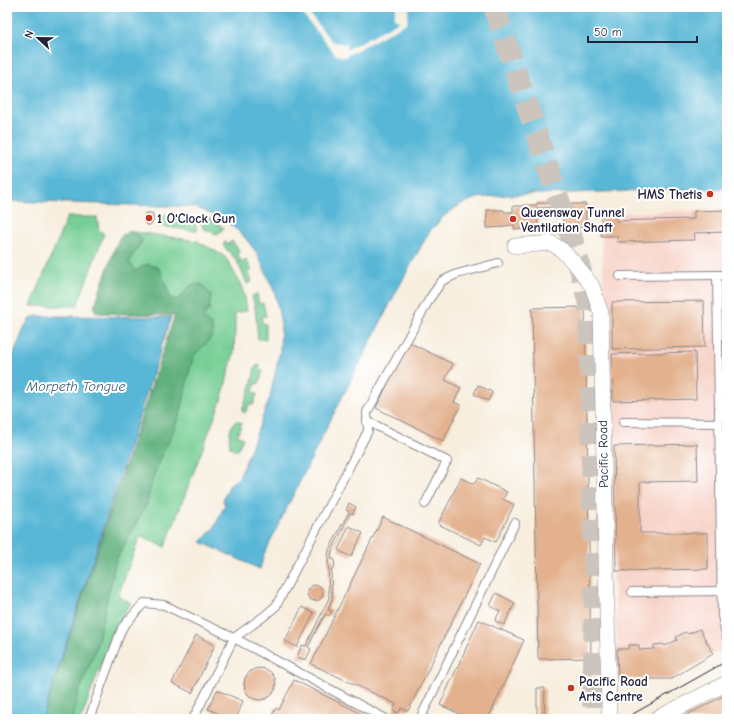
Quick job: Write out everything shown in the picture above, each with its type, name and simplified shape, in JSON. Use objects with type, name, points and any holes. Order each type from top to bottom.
[{"type":"street","name":"Pacific Road","points":[[515,246],[551,243],[562,250],[577,266],[592,286],[601,313],[608,710],[610,719]]},
{"type":"street","points":[[656,719],[727,683]]},
{"type":"lane","points":[[193,719],[234,638],[276,606],[368,431],[366,412],[430,298],[442,281],[457,274],[498,262]]},
{"type":"lane","points":[[717,275],[723,377],[719,423],[722,591],[727,638]]},
{"type":"lane","points":[[620,276],[727,275]]},
{"type":"lane","points":[[367,421],[447,461],[425,504]]},
{"type":"lane","points":[[623,422],[719,423]]},
{"type":"lane","points":[[420,719],[515,523]]},
{"type":"lane","points":[[632,592],[722,591]]},
{"type":"lane","points":[[89,719],[122,628],[144,603],[164,605],[234,638],[386,719]]},
{"type":"shaded area","points":[[727,210],[727,646],[671,679],[618,679],[601,214]]},
{"type":"green space","points":[[164,215],[182,216],[186,221],[194,219],[197,231],[158,226],[159,218]]},
{"type":"green space","points":[[206,216],[224,228],[216,234],[203,228],[200,218]]},
{"type":"green space","points":[[67,217],[97,217],[99,230],[104,234],[77,306],[31,306]]},
{"type":"green space","points":[[129,231],[197,241],[224,256],[241,285],[247,311],[235,313],[234,352],[222,398],[165,547],[140,536],[118,596],[131,603],[114,629],[81,719],[42,719],[175,315],[99,313]]},
{"type":"green space","points":[[129,231],[139,236],[142,241],[129,261],[135,271],[147,264],[159,268],[171,299],[179,299],[191,285],[202,284],[211,296],[209,310],[202,317],[211,325],[213,334],[207,343],[194,355],[188,376],[182,408],[171,437],[160,458],[151,484],[147,504],[116,560],[97,645],[78,695],[72,719],[42,719],[175,315],[96,312],[94,307],[115,248],[120,237]]},
{"type":"green space","points":[[232,241],[240,251],[237,254],[242,262],[246,260],[252,270],[249,273],[252,282],[247,284],[237,262],[223,245],[225,242],[228,244]]},
{"type":"green space","points":[[257,294],[259,304],[263,303],[266,316],[261,317],[263,324],[266,324],[266,339],[258,339],[255,307],[252,296]]},
{"type":"green space","points":[[260,365],[259,369],[263,370],[259,384],[256,383],[253,392],[257,394],[253,405],[249,405],[245,413],[242,410],[252,383],[255,367]]},
{"type":"green space","points":[[237,421],[242,423],[237,435],[243,438],[237,451],[230,447],[229,436],[232,426]]},
{"type":"water","points":[[7,7],[727,7],[727,188],[505,195],[477,198],[461,204],[444,216],[430,231],[396,292],[264,554],[260,569],[201,542],[214,528],[225,505],[223,500],[230,484],[239,478],[270,397],[280,351],[281,324],[275,293],[257,253],[242,234],[224,220],[195,207],[7,201]]},
{"type":"water","name":"Morpeth Tongue","points":[[36,316],[171,317],[42,719],[7,719],[7,371],[25,326],[30,319]]},
{"type":"pier","points":[[297,7],[304,7],[332,42],[347,44],[346,50],[400,21],[394,18],[396,7],[409,8],[407,23],[344,57],[336,55]]},
{"type":"building","name":"Queensway Tunnel Ventilation Shaft","points":[[537,203],[586,204],[586,227],[538,231],[514,229],[514,225],[487,228],[487,210],[504,210],[504,212],[513,212],[513,206],[537,205]],"holes":[[[562,207],[563,226],[538,226],[537,208]]]},
{"type":"building","points":[[727,210],[727,232],[694,233],[695,240],[617,242],[617,236],[601,236],[601,214],[616,214],[616,221],[694,219],[694,211]]},
{"type":"building","name":"1 O'Clock Gun","points":[[146,213],[153,214],[153,222],[150,225],[145,223]]},
{"type":"building","points":[[704,301],[705,347],[612,349],[612,302]]},
{"type":"building","points":[[585,307],[591,658],[538,659],[532,308]]},
{"type":"building","points":[[408,342],[453,364],[445,380],[461,388],[454,402],[461,405],[443,441],[376,408]]},
{"type":"building","points":[[695,352],[696,399],[613,401],[612,354]]},
{"type":"building","points":[[478,385],[492,392],[488,401],[474,394]]},
{"type":"building","points":[[697,444],[698,481],[640,482],[640,533],[708,533],[708,569],[616,571],[614,446]]},
{"type":"building","points":[[461,478],[474,484],[478,478],[507,492],[503,499],[514,505],[496,542],[485,537],[481,545],[438,524]]},
{"type":"building","points":[[349,503],[356,507],[353,514],[350,513],[332,550],[331,559],[334,559],[335,568],[331,569],[332,599],[328,609],[332,611],[329,616],[325,614],[308,647],[311,649],[306,660],[297,657],[302,645],[306,646],[329,598],[329,550],[349,511],[346,510]]},
{"type":"building","points":[[383,517],[480,564],[408,711],[401,708],[399,713],[393,711],[396,704],[311,664]]},
{"type":"building","points":[[349,526],[363,533],[351,557],[338,550]]},
{"type":"building","points":[[312,585],[318,585],[323,590],[321,599],[318,601],[312,601],[307,596],[307,590]]},
{"type":"building","points":[[496,593],[515,603],[504,625],[495,621],[500,611],[490,606]]},
{"type":"building","points":[[302,607],[314,613],[297,647],[285,641]]},
{"type":"building","points":[[479,620],[524,640],[488,719],[471,719],[440,705]]},
{"type":"building","points":[[700,629],[713,654],[671,679],[618,679],[617,649],[628,649],[629,645],[639,645],[639,650],[654,649],[654,645],[663,644],[665,646],[677,640],[676,637],[685,632],[688,634]]},
{"type":"building","points":[[196,635],[215,645],[192,693],[172,683]]},
{"type":"building","points":[[257,668],[263,668],[272,672],[276,684],[272,696],[263,700],[257,700],[248,696],[244,687],[244,681],[248,672]]},
{"type":"building","points":[[294,680],[372,719],[270,719],[276,708],[279,710]]},
{"type":"building","points":[[537,688],[545,688],[544,719],[537,719]]},
{"type":"building","points":[[217,690],[243,701],[236,719],[231,719],[208,709]]},
{"type":"building","points":[[727,694],[727,719],[679,719]]},
{"type":"tunnel","points":[[494,7],[575,248],[589,304],[595,605],[593,719]]},
{"type":"tram line","points":[[624,719],[727,661]]},
{"type":"place","name":"HMS Thetis","points":[[710,194]]},
{"type":"place","name":"1 O'Clock Gun","points":[[149,218]]},
{"type":"place","name":"Queensway Tunnel Ventilation Shaft","points":[[513,219]]},
{"type":"place","name":"Pacific Road Arts Centre","points":[[571,688]]}]
